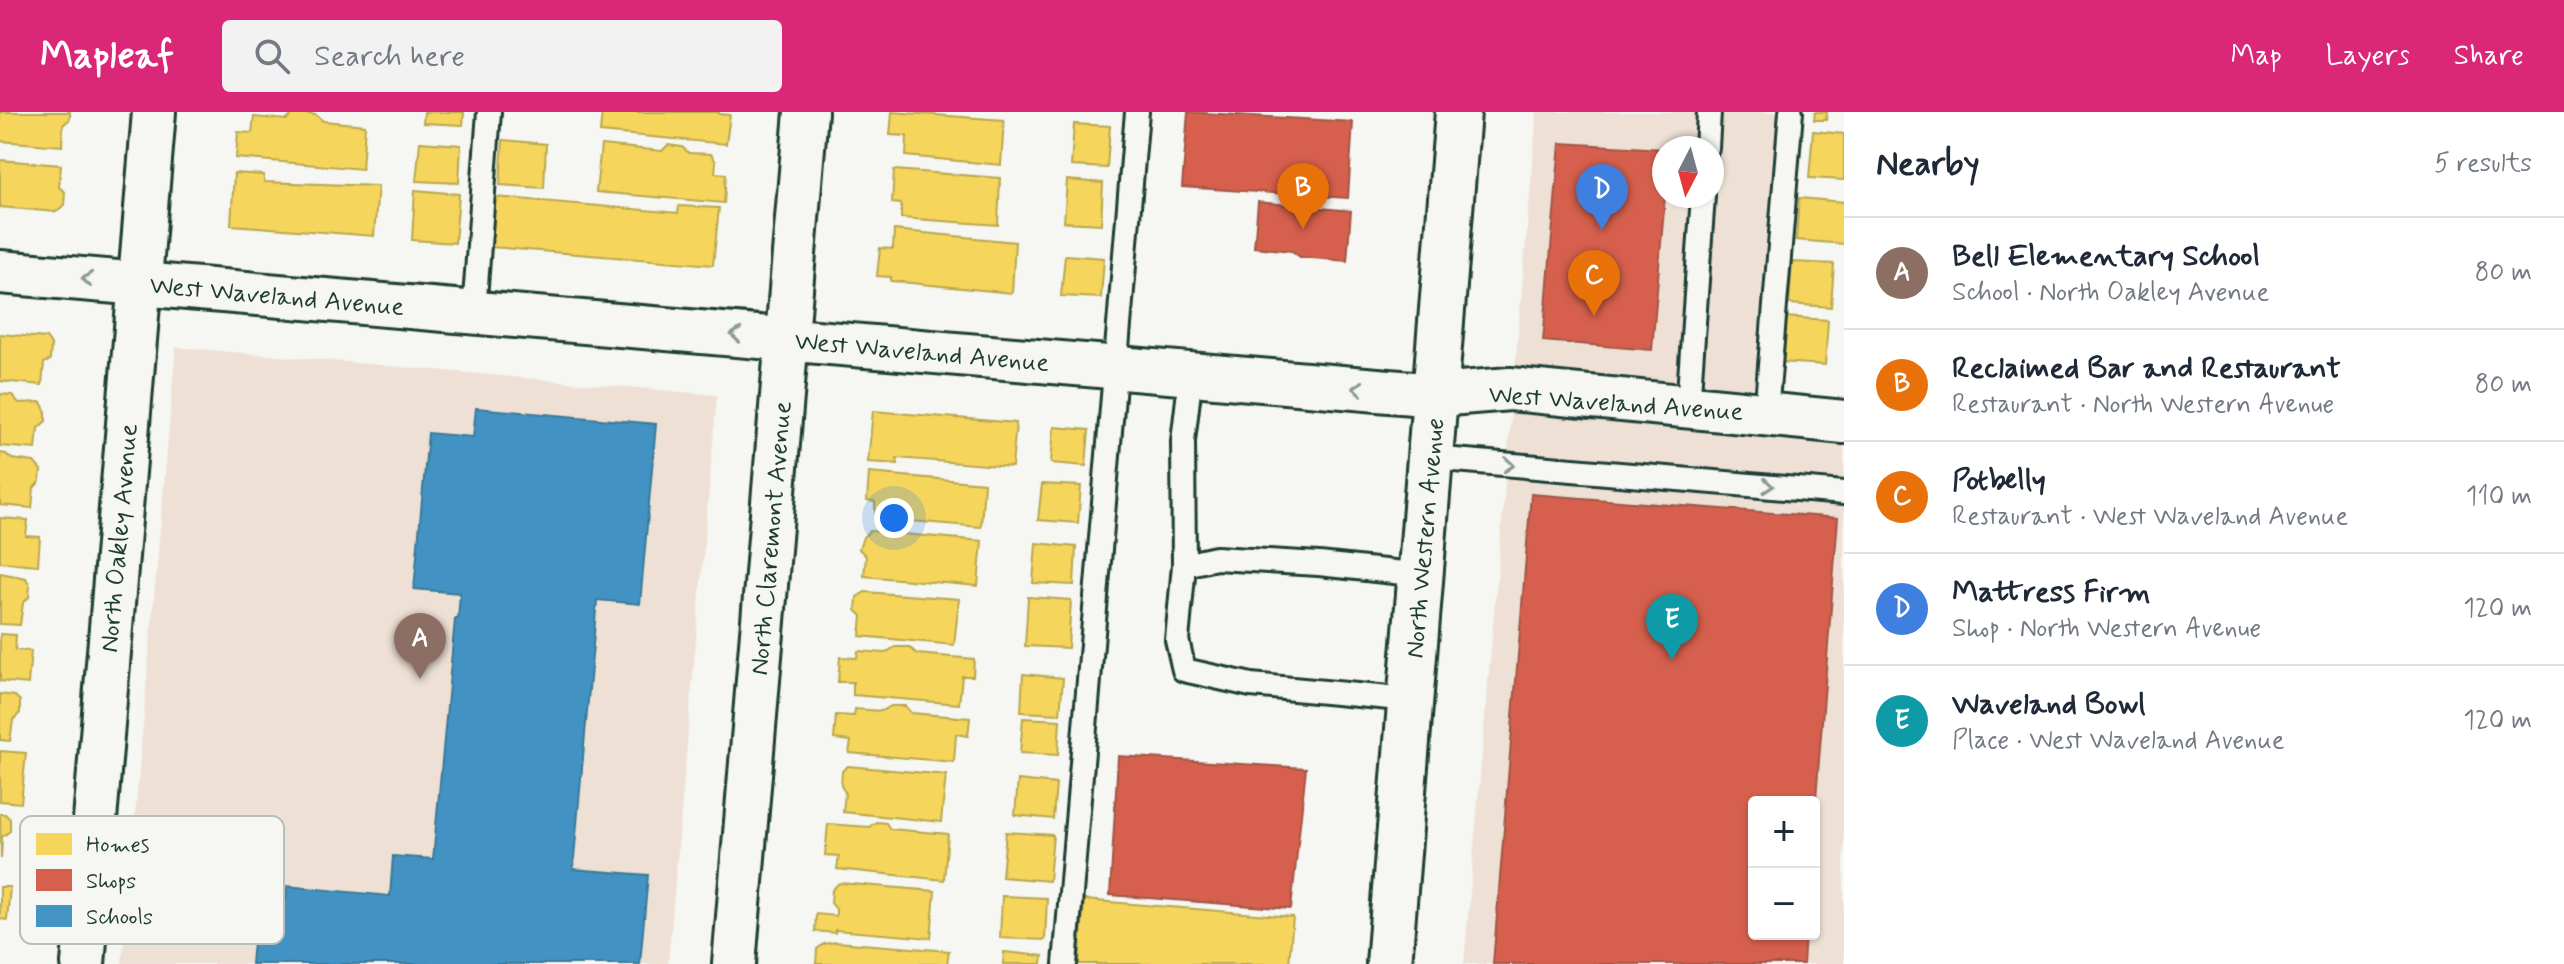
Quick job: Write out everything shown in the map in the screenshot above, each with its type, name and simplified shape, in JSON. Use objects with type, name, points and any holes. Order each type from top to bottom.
[{"type":"main road","name":"North Western Avenue","points":[[1389,964],[1458,112]]},
{"type":"street","name":"North Oakley Avenue","points":[[95,816],[154,112]]},
{"type":"street","name":"North Claremont Avenue","points":[[734,964],[806,112]]},
{"type":"street","name":"West Waveland Avenue","points":[[0,272],[1436,395],[1510,389],[1844,422]]},
{"type":"street","name":"North Oakley Avenue","points":[[83,964],[85,944]]},
{"type":"lane","points":[[474,312],[489,112]]},
{"type":"lane","points":[[1065,964],[1137,112]]},
{"type":"lane","points":[[1708,136],[1709,112]]},
{"type":"lane","points":[[1766,414],[1791,112]]},
{"type":"lane","points":[[1688,407],[1702,208]]},
{"type":"lane","points":[[1191,374],[1183,441],[1184,565],[1177,640],[1184,670],[1251,685],[1411,700]]},
{"type":"lane","points":[[1431,458],[1844,493]]},
{"type":"lane","points":[[1184,565],[1216,558],[1319,564],[1422,575]]},
{"type":"shaded area","points":[[1537,112],[1777,112],[1752,404],[1844,414],[1844,964],[1464,964]]},
{"type":"shaded area","points":[[176,347],[717,395],[668,964],[122,964],[124,944],[284,944],[284,816],[135,816]]},
{"type":"building: Homes","points":[[0,112],[70,112],[70,119],[63,125],[62,146],[0,141]]},
{"type":"building: Homes","points":[[295,112],[316,115],[323,121],[365,125],[362,169],[236,158],[238,132],[252,133],[254,117],[287,120]]},
{"type":"building: Homes","points":[[424,112],[464,112],[463,125],[423,123]]},
{"type":"building: Homes","points":[[602,112],[719,112],[730,115],[726,144],[600,132]]},
{"type":"building: Homes","points":[[892,112],[1004,120],[1001,165],[906,156],[907,136],[890,135]]},
{"type":"building: Homes","points":[[1815,112],[1827,112],[1826,120],[1814,120]]},
{"type":"building: Homes","points":[[1074,124],[1110,126],[1107,168],[1071,166]]},
{"type":"building: Homes","points":[[1813,131],[1844,134],[1844,180],[1809,178]]},
{"type":"building: Homes","points":[[503,140],[546,144],[544,188],[500,185]]},
{"type":"building: Homes","points":[[420,142],[461,145],[459,183],[416,181]]},
{"type":"building: Homes","points":[[601,145],[662,151],[668,145],[682,147],[689,153],[711,154],[716,162],[715,173],[726,174],[724,203],[596,192]]},
{"type":"building: Homes","points":[[0,160],[61,165],[59,187],[65,192],[64,205],[56,212],[0,207]]},
{"type":"building: Homes","points":[[894,170],[1000,178],[998,225],[901,218],[901,204],[892,203]]},
{"type":"building: Homes","points":[[234,173],[264,175],[264,182],[378,186],[374,236],[231,225]]},
{"type":"building: Homes","points":[[1067,180],[1103,183],[1101,224],[1064,222]]},
{"type":"building: Homes","points":[[415,190],[459,194],[455,243],[412,240]]},
{"type":"building: Homes","points":[[495,197],[678,213],[679,206],[719,208],[713,265],[491,247]]},
{"type":"building: Homes","points":[[1799,198],[1844,202],[1844,244],[1796,240]]},
{"type":"building: Homes","points":[[894,230],[1015,242],[1012,293],[891,281],[891,277],[877,276],[880,248],[893,249]]},
{"type":"building: Homes","points":[[1065,255],[1104,258],[1101,298],[1061,296]]},
{"type":"building: Homes","points":[[1792,262],[1834,264],[1831,307],[1789,304]]},
{"type":"building: Homes","points":[[1784,317],[1828,320],[1825,365],[1781,362]]},
{"type":"building: Homes","points":[[0,334],[46,338],[51,345],[50,360],[44,363],[42,385],[0,381]]},
{"type":"building: Homes","points":[[0,394],[12,395],[19,403],[41,402],[46,421],[38,428],[36,449],[0,446]]},
{"type":"building: Homes","points":[[873,411],[1016,423],[1012,467],[897,458],[898,464],[868,462]]},
{"type":"building: Homes","points":[[1054,427],[1089,430],[1086,466],[1051,463]]},
{"type":"building: Homes","points":[[0,453],[12,459],[34,462],[41,470],[40,481],[34,488],[32,508],[0,505]]},
{"type":"building: Homes","points":[[869,473],[984,483],[981,527],[875,518],[875,502],[867,501]]},
{"type":"building: Homes","points":[[1042,484],[1081,486],[1078,523],[1038,520]]},
{"type":"building: Homes","points":[[0,518],[28,520],[26,536],[40,537],[38,565],[0,562]]},
{"type":"building: Homes","points":[[870,531],[982,541],[978,586],[864,576],[866,556],[859,549],[863,537]]},
{"type":"building: Homes","points":[[1036,543],[1076,547],[1074,585],[1033,583]]},
{"type":"building: Homes","points":[[0,573],[26,578],[30,586],[29,597],[23,603],[20,625],[0,624]]},
{"type":"building: Homes","points":[[865,592],[959,599],[954,645],[860,636],[862,616],[856,610],[857,597]]},
{"type":"building: Homes","points":[[1028,597],[1071,600],[1068,648],[1025,646]]},
{"type":"building: Homes","points":[[0,634],[16,635],[15,650],[31,651],[28,684],[0,681]]},
{"type":"building: Homes","points":[[895,647],[909,647],[917,654],[974,659],[973,676],[962,676],[959,704],[853,695],[853,682],[838,682],[840,657],[857,658],[858,651],[885,653]]},
{"type":"building: Homes","points":[[1023,674],[1063,678],[1060,714],[1021,712]]},
{"type":"building: Homes","points":[[0,694],[15,696],[20,701],[20,713],[13,720],[10,741],[0,740]]},
{"type":"building: Homes","points":[[891,706],[905,706],[911,713],[970,718],[968,736],[956,734],[954,762],[849,753],[851,741],[834,739],[836,715],[854,716],[855,709],[882,711]]},
{"type":"building: Homes","points":[[1023,718],[1060,720],[1058,755],[1020,753]]},
{"type":"building: Homes","points":[[0,751],[26,753],[21,803],[0,801]]},
{"type":"building: Homes","points":[[848,766],[946,775],[941,822],[843,812],[845,792],[841,786],[842,771]]},
{"type":"building: Homes","points":[[1018,780],[1056,784],[1053,819],[1015,815]]},
{"type":"building: Homes","points":[[0,814],[10,819],[10,831],[2,837],[1,859]]},
{"type":"building: Homes","points":[[876,822],[886,823],[890,829],[948,834],[944,880],[837,869],[839,856],[825,855],[828,824],[869,827]]},
{"type":"building: Homes","points":[[1006,832],[1053,835],[1049,881],[1002,877]]},
{"type":"building: Homes","points":[[839,883],[935,891],[931,938],[815,931],[816,914],[836,916],[836,909],[831,903],[832,890]]},
{"type":"building: Homes","points":[[0,887],[10,887],[7,920],[0,919]]},
{"type":"building: Homes","points":[[1002,896],[1047,898],[1045,940],[1000,938]]},
{"type":"building: Homes","points":[[1084,900],[1293,917],[1289,964],[1079,964]]},
{"type":"building: Homes","points":[[836,942],[949,951],[947,964],[816,964],[817,949]]},
{"type":"building: Homes","points":[[1004,952],[1043,956],[1042,964],[1003,964]]},
{"type":"building: Shops","points":[[1188,112],[1353,122],[1348,198],[1182,187]]},
{"type":"building: Shops","points":[[1560,143],[1652,148],[1652,208],[1664,208],[1652,350],[1543,341]]},
{"type":"building: Shops","points":[[1258,202],[1351,211],[1347,261],[1300,257],[1292,251],[1254,247]]},
{"type":"building: Shops","points":[[1531,494],[1838,518],[1816,796],[1748,796],[1748,940],[1805,940],[1803,964],[1493,964]]},
{"type":"building: Shops","points":[[1118,756],[1306,768],[1291,909],[1110,895]]},
{"type":"building: Schools","points":[[476,408],[656,424],[640,604],[597,600],[573,869],[648,875],[640,964],[251,964],[253,944],[284,944],[287,886],[390,896],[393,856],[433,859],[460,593],[414,589],[428,433],[473,437]]},
{"type":"place","name":"Reclaimed Bar and Restaurant","points":[[1303,229]]},
{"type":"place","name":"Mattress Firm","points":[[1602,230]]},
{"type":"place","name":"Potbelly","points":[[1594,316]]},
{"type":"place","name":"Waveland Bowl","points":[[1672,660]]},
{"type":"place","name":"Bell Elementary School","points":[[420,679]]}]
